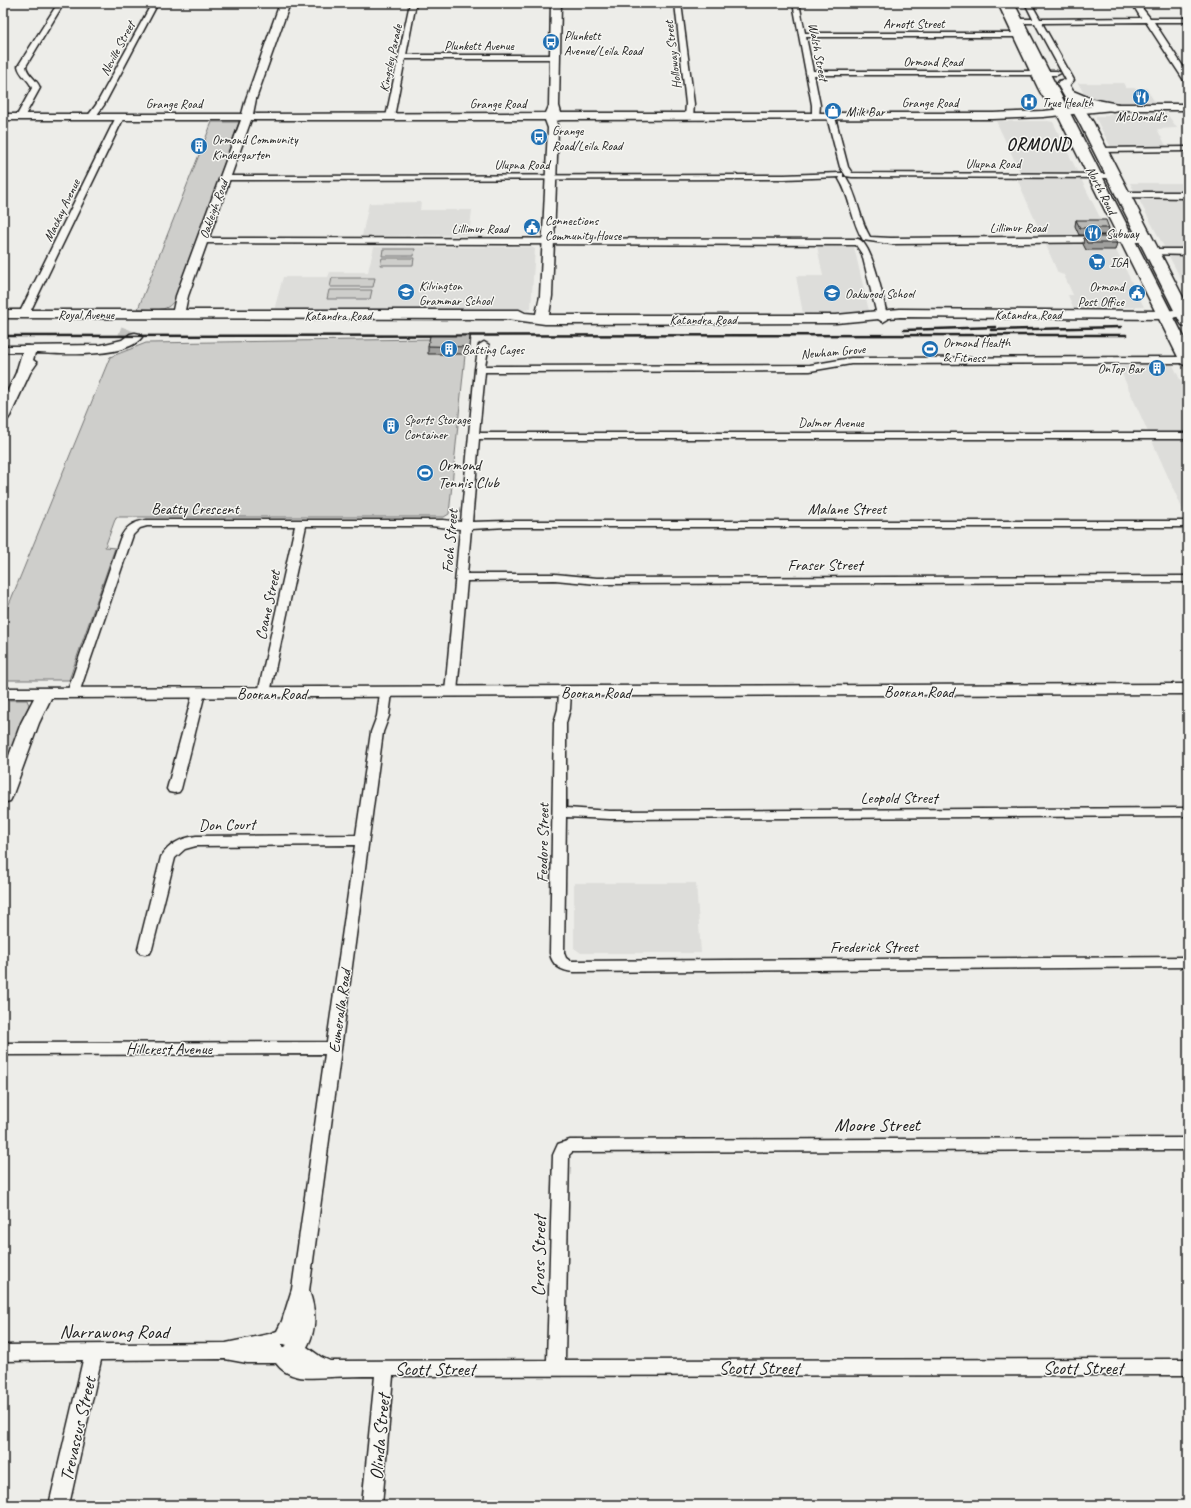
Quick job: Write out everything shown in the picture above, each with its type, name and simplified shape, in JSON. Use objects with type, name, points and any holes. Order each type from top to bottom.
[{"type":"highway","name":"North Road","points":[[1008,3],[1028,21]]},
{"type":"highway","name":"North Road","points":[[1020,3],[1028,21],[1066,90],[1080,112],[1186,318]]},
{"type":"highway","name":"North Road","points":[[1028,21],[1021,35],[1039,73],[1062,111],[1188,360]]},
{"type":"highway","points":[[1066,90],[1088,102],[1113,107]]},
{"type":"highway","points":[[1073,133],[1091,133]]},
{"type":"street","points":[[20,117],[36,88],[34,82],[24,73],[22,66],[61,3]]},
{"type":"street","name":"Neville Street","points":[[94,117],[155,3]]},
{"type":"street","name":"Oakleigh Road","points":[[174,315],[181,305],[180,301],[225,178],[285,3]]},
{"type":"street","name":"Kingsley Parade","points":[[390,117],[413,3]]},
{"type":"street","points":[[545,317],[554,120],[556,3]]},
{"type":"street","name":"Holloway Street","points":[[678,3],[692,117]]},
{"type":"street","name":"Walsh Street","points":[[796,3],[816,105],[846,177],[863,241]]},
{"type":"street","name":"North Road","points":[[1001,3],[1021,35]]},
{"type":"street","name":"North Road","points":[[1028,3],[1028,21],[1070,80],[1066,90]]},
{"type":"street","points":[[1134,3],[1148,20],[1188,80]]},
{"type":"street","points":[[1028,21],[1188,20]]},
{"type":"street","name":"Arnott Street","points":[[802,35],[1021,35]]},
{"type":"street","name":"Plunkett Avenue","points":[[402,57],[555,57]]},
{"type":"street","name":"Ormond Road","points":[[809,73],[1057,73]]},
{"type":"street","points":[[1080,112],[1113,107],[1146,108]]},
{"type":"street","points":[[1080,112],[1188,107]]},
{"type":"street","name":"Grange Road","points":[[3,117],[390,117],[554,120],[692,117],[993,116],[1045,118],[1062,111],[1080,112]]},
{"type":"street","name":"Mackay Avenue","points":[[24,314],[120,117]]},
{"type":"street","points":[[1100,150],[1188,149]]},
{"type":"street","name":"Ulupna Road","points":[[225,178],[1113,176]]},
{"type":"street","points":[[1122,195],[1188,195]]},
{"type":"street","name":"Lillimur Road","points":[[202,241],[863,241],[1126,239],[1149,246],[1188,252]]},
{"type":"street","points":[[863,241],[882,317]]},
{"type":"street","name":"Katandra Road","points":[[174,315],[507,316],[545,317],[569,320],[836,319],[943,314],[1163,313],[1186,318]]},
{"type":"street","name":"Royal Avenue","points":[[3,314],[174,315]]},
{"type":"street","points":[[3,349],[97,349],[119,347],[128,343],[139,314]]},
{"type":"street","name":"Foch Street","points":[[451,692],[480,368],[484,346]]},
{"type":"street","points":[[3,416],[34,349]]},
{"type":"street","name":"Newham Grove","points":[[480,368],[810,368],[851,361],[1188,360]]},
{"type":"street","name":"Dalmor Avenue","points":[[474,436],[1188,436]]},
{"type":"street","name":"Beatty Crescent","points":[[73,693],[124,544],[132,527],[147,523],[466,524]]},
{"type":"street","name":"Coane Street","points":[[264,693],[301,524]]},
{"type":"street","name":"Malane Street","points":[[466,524],[1188,524]]},
{"type":"street","name":"Fraser Street","points":[[461,578],[556,577],[597,581],[1188,579]]},
{"type":"street","name":"Booran Road","points":[[3,693],[382,693],[1188,689]]},
{"type":"street","name":"Feodore Street","points":[[560,692],[564,709],[560,723],[560,816],[557,953],[561,962]]},
{"type":"street","points":[[3,796],[30,723],[39,706],[40,693]]},
{"type":"street","points":[[174,789],[199,693]]},
{"type":"street","name":"Eumeralla Road","points":[[284,1347],[300,1343],[306,1332],[301,1289],[377,732],[383,716],[382,693]]},
{"type":"street","name":"Leopold Street","points":[[560,816],[1188,812]]},
{"type":"street","name":"Don Court","points":[[145,949],[168,857],[175,849],[185,843],[196,841],[363,840]]},
{"type":"street","name":"Frederick Street","points":[[561,962],[566,966],[574,967],[1188,962]]},
{"type":"street","name":"Hillcrest Avenue","points":[[3,1049],[334,1048]]},
{"type":"street","name":"Moore Street","points":[[566,1148],[575,1145],[1188,1144]]},
{"type":"street","name":"Cross Street","points":[[556,1368],[561,1155],[566,1148]]},
{"type":"street","name":"Scott Street","points":[[284,1347],[288,1364],[303,1370],[319,1371],[329,1369],[385,1368],[1188,1367]]},
{"type":"street","name":"Narrawong Road","points":[[3,1353],[225,1351],[247,1355],[284,1347]]},
{"type":"street","name":"Trevascus Street","points":[[59,1505],[94,1352]]},
{"type":"street","name":"Olinda Street","points":[[372,1505],[385,1368]]},
{"type":"shaded area","points":[[1078,83],[1123,83],[1126,88],[1146,88],[1156,104],[1107,104],[1087,99]]},
{"type":"shaded area","points":[[1165,111],[1177,128],[1157,129],[1170,153],[1114,153],[1095,117],[1136,112]]},
{"type":"shaded area","points":[[996,121],[1053,122],[1144,307],[1073,308],[1068,295],[1073,295],[1064,275],[1058,273],[1018,181],[1020,172]]},
{"type":"shaded area","points":[[212,122],[239,122],[177,296],[170,306],[165,308],[156,310],[138,309]]},
{"type":"shaded area","points":[[1130,183],[1183,183],[1188,192],[1188,292]]},
{"type":"shaded area","name":"Kilvington Grammar School","points":[[421,202],[420,210],[472,210],[469,235],[362,236],[369,203]]},
{"type":"shaded area","name":"Oakwood School","points":[[817,246],[854,247],[869,311],[868,313],[803,314],[796,276],[823,276]]},
{"type":"shaded area","name":"Kilvington Grammar School","points":[[374,247],[531,247],[535,249],[531,308],[528,310],[274,310],[283,277],[328,277],[330,272],[368,272]]},
{"type":"shaded area","points":[[383,249],[415,249],[414,256],[382,256]]},
{"type":"shaded area","points":[[382,258],[414,258],[413,265],[380,265]]},
{"type":"shaded area","points":[[332,278],[375,278],[373,287],[330,287]]},
{"type":"shaded area","points":[[329,290],[372,290],[370,299],[327,299]]},
{"type":"shaded area","points":[[471,339],[469,354],[465,355],[449,514],[444,517],[116,517],[105,547],[115,548],[69,680],[3,680],[3,619],[110,357],[146,343]]},
{"type":"shaded area","points":[[1118,365],[1173,365],[1188,396],[1188,517],[1186,517]]},
{"type":"shaded area","points":[[3,700],[27,700],[29,705],[3,778]]},
{"type":"shaded area","points":[[574,883],[696,883],[701,953],[581,953],[574,948]]},
{"type":"building","points":[[1076,220],[1106,220],[1109,228],[1080,228]]},
{"type":"building","points":[[1084,237],[1114,237],[1117,243],[1087,243]]},
{"type":"building","points":[[430,336],[470,336],[469,347],[428,346]]},
{"type":"tunnel","points":[[125,337],[128,329]]},
{"type":"railway","points":[[904,330],[996,327]]},
{"type":"railway","points":[[991,330],[1121,327]]},
{"type":"railway","points":[[3,336],[1126,335]]},
{"type":"place","name":"Plunkett Avenue/Leila Road","points":[[551,42]]},
{"type":"place","name":"McDonald's","points":[[1141,97]]},
{"type":"place","name":"True Health","points":[[1029,102]]},
{"type":"place","name":"Milk Bar","points":[[833,111]]},
{"type":"place","name":"Grange Road/Leila Road","points":[[539,137]]},
{"type":"place","name":"Ormond Community Kindergarten","points":[[199,146]]},
{"type":"place","name":"Connections Community House","points":[[532,227]]},
{"type":"place","name":"Subway","points":[[1093,233]]},
{"type":"place","name":"IGA","points":[[1097,262]]},
{"type":"place","name":"Kilvington Grammar School","points":[[406,292]]},
{"type":"place","name":"Oakwood School","points":[[832,293]]},
{"type":"place","name":"Ormond Post Office","points":[[1137,293]]},
{"type":"place","name":"Batting Cages","points":[[449,349]]},
{"type":"place","name":"Ormond Health & Fitness","points":[[930,349]]},
{"type":"place","name":"OnTop Bar","points":[[1157,368]]},
{"type":"place","name":"Sports Storage Container","points":[[391,426]]},
{"type":"place","name":"Ormond Tennis Club","points":[[425,473]]},
{"type":"district","name":"ORMOND","points":[[1039,144]]}]
